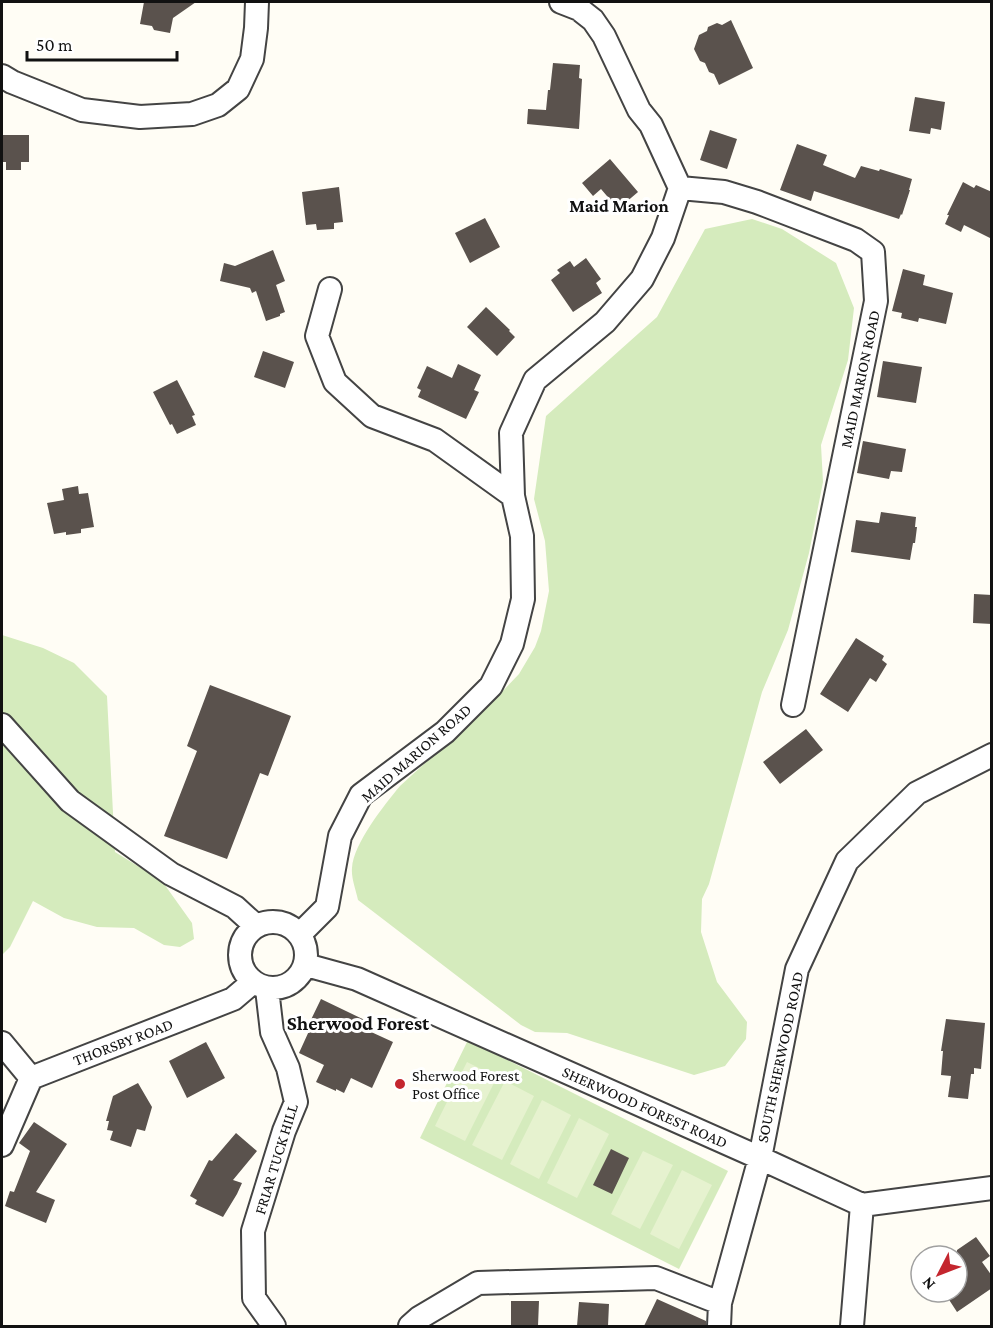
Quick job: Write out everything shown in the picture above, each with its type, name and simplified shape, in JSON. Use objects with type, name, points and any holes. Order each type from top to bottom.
[{"type":"street","points":[[2,76],[82,110],[140,117],[192,114],[218,105],[238,89],[252,59],[257,2]]},
{"type":"street","points":[[561,2],[579,9],[593,20],[604,36],[639,110],[651,125],[680,188]]},
{"type":"street","name":"MAID MARION ROAD","points":[[300,934],[327,907],[339,836],[361,795],[445,732],[491,686],[512,644],[523,599],[522,536],[513,496],[511,433],[535,380],[605,322],[642,279],[663,238],[680,188],[724,192],[757,202],[856,240],[873,252],[876,301],[793,705]]},
{"type":"street","points":[[330,289],[317,336],[335,382],[372,416],[435,440],[513,496]]},
{"type":"street","points":[[2,725],[70,801],[171,874],[235,907],[256,926]]},
{"type":"street","name":"SOUTH SHERWOOD ROAD","points":[[760,1158],[797,969],[847,861],[917,793],[992,755]]},
{"type":"street","points":[[271,921],[287,924],[300,934],[306,949],[306,965],[297,979],[284,988],[260,985],[242,969],[239,953],[244,938],[256,926],[271,921]]},
{"type":"street","name":"SHERWOOD FOREST ROAD","points":[[306,965],[357,978],[862,1204]]},
{"type":"street","name":"THORSBY ROAD","points":[[32,1078],[233,999],[260,985]]},
{"type":"street","name":"FRIAR TUCK HILL","points":[[260,985],[272,1032],[288,1068],[296,1102],[284,1131],[254,1231],[254,1298],[274,1326]]},
{"type":"street","points":[[2,1043],[32,1078],[2,1145]]},
{"type":"street","points":[[719,1326],[720,1303],[760,1158]]},
{"type":"street","points":[[852,1326],[862,1204],[992,1188]]},
{"type":"street","points":[[410,1326],[419,1318],[478,1283],[656,1278],[720,1303]]},
{"type":"green space","name":"Sherwood Forest","points":[[752,219],[782,229],[836,263],[854,308],[848,360],[821,445],[823,482],[809,553],[788,630],[762,692],[709,884],[702,899],[701,932],[717,982],[747,1022],[746,1039],[725,1066],[694,1075],[567,1033],[535,1032],[521,1025],[358,900],[352,868],[364,836],[400,786],[496,698],[519,674],[535,647],[541,631],[549,591],[545,541],[534,499],[546,416],[657,317],[705,229]]},
{"type":"green space","points":[[2,635],[43,648],[74,663],[107,696],[115,852],[162,881],[192,923],[194,939],[180,947],[164,945],[134,928],[97,927],[64,918],[33,901],[10,947],[2,955]]},
{"type":"green space","points":[[468,1040],[728,1171],[679,1269],[420,1138]]},
{"type":"green space","points":[[467,1062],[497,1077],[465,1141],[435,1126]]},
{"type":"green space","points":[[505,1081],[534,1096],[502,1160],[472,1145]]},
{"type":"green space","points":[[542,1100],[571,1115],[539,1179],[510,1164]]},
{"type":"green space","points":[[579,1118],[609,1134],[577,1198],[547,1183]]},
{"type":"green space","points":[[643,1151],[673,1165],[640,1229],[611,1214]]},
{"type":"green space","points":[[682,1170],[712,1185],[679,1249],[650,1234]]},
{"type":"building","points":[[144,2],[196,2],[173,18],[170,33],[140,24]]},
{"type":"building","points":[[731,20],[753,68],[719,85],[714,74],[709,72],[705,63],[700,61],[694,49],[699,35],[707,31],[708,27],[717,23],[722,25]]},
{"type":"building","points":[[553,63],[580,65],[579,78],[582,79],[579,129],[527,124],[528,109],[546,110]]},
{"type":"building","points":[[915,97],[945,102],[941,130],[931,128],[930,134],[909,131]]},
{"type":"building","points":[[710,130],[737,139],[727,169],[700,160]]},
{"type":"building","points":[[2,135],[29,135],[29,162],[21,162],[21,170],[6,170],[6,162],[2,162]]},
{"type":"building","points":[[797,144],[827,155],[823,165],[855,178],[861,166],[912,179],[902,215],[899,219],[814,191],[811,201],[780,190]]},
{"type":"building","points":[[610,159],[638,192],[618,209],[601,189],[593,196],[582,183]]},
{"type":"building","points":[[963,182],[974,188],[976,185],[992,192],[992,239],[964,225],[961,232],[945,224]]},
{"type":"building","points":[[339,187],[343,222],[334,223],[334,229],[317,230],[316,224],[306,225],[302,192]]},
{"type":"building","points":[[485,218],[500,247],[470,263],[455,233]]},
{"type":"building","points":[[273,250],[285,281],[276,285],[285,312],[266,321],[256,291],[252,293],[250,288],[220,281],[224,263],[235,266]]},
{"type":"building","points":[[586,258],[601,279],[596,283],[602,293],[573,312],[551,280],[560,273],[557,270],[570,261],[574,267]]},
{"type":"building","points":[[903,269],[925,275],[923,285],[953,293],[946,324],[919,318],[918,322],[901,318],[902,313],[892,311]]},
{"type":"building","points":[[486,307],[515,337],[497,356],[467,327]]},
{"type":"building","points":[[263,351],[294,362],[285,388],[254,377]]},
{"type":"building","points":[[883,361],[922,367],[916,403],[877,397]]},
{"type":"building","points":[[458,364],[481,375],[474,390],[479,392],[466,419],[418,397],[421,390],[417,388],[427,366],[452,378]]},
{"type":"building","points":[[177,380],[195,415],[192,416],[196,425],[177,434],[153,392]]},
{"type":"building","points":[[863,441],[906,449],[902,472],[891,471],[889,479],[857,473]]},
{"type":"building","points":[[78,486],[79,494],[88,493],[94,527],[81,529],[81,533],[54,534],[47,503],[64,500],[62,489]]},
{"type":"building","points":[[881,512],[916,517],[915,543],[913,543],[910,560],[851,552],[856,520],[879,523]]},
{"type":"building","points":[[974,594],[992,595],[992,624],[973,623]]},
{"type":"building","points":[[856,638],[884,656],[882,660],[887,664],[876,682],[870,678],[848,712],[820,694]]},
{"type":"building","points":[[210,685],[291,716],[268,776],[260,773],[227,859],[164,836],[197,751],[187,746]]},
{"type":"building","points":[[806,729],[823,750],[780,784],[763,762]]},
{"type":"building","points":[[321,999],[373,1024],[369,1031],[393,1042],[372,1088],[351,1078],[344,1093],[316,1082],[324,1065],[299,1053],[309,1031],[306,1030]]},
{"type":"building","points":[[946,1019],[985,1023],[981,1069],[974,1068],[974,1074],[971,1074],[968,1099],[948,1097],[951,1076],[941,1075],[943,1051],[941,1051]]},
{"type":"building","points":[[206,1042],[225,1078],[187,1098],[169,1061]]},
{"type":"building","points":[[138,1083],[152,1107],[145,1131],[137,1129],[131,1147],[110,1140],[113,1131],[107,1130],[109,1121],[106,1121],[113,1096]]},
{"type":"building","points":[[34,1122],[67,1144],[36,1192],[55,1200],[46,1223],[5,1206],[10,1191],[14,1192],[30,1151],[19,1143]]},
{"type":"building","points":[[236,1133],[257,1151],[233,1180],[242,1183],[223,1217],[195,1204],[197,1200],[190,1196],[209,1160],[212,1161]]},
{"type":"building","points":[[611,1149],[629,1158],[612,1194],[593,1185]]},
{"type":"building","points":[[976,1237],[990,1256],[982,1262],[992,1276],[992,1288],[969,1304],[969,1244],[966,1244]]},
{"type":"building","points":[[657,1299],[706,1321],[706,1326],[644,1326]]},
{"type":"building","points":[[511,1301],[539,1301],[538,1326],[511,1326]]},
{"type":"building","points":[[579,1302],[609,1304],[608,1326],[577,1326]]},
{"type":"building","points":[[952,1304],[969,1304],[957,1312]]},
{"type":"place","name":"Sherwood Forest Post Office","points":[[400,1084]]},
{"type":"district","name":"Maid Marion","points":[[619,206]]},
{"type":"district","name":"Sherwood Forest","points":[[358,1023]]}]
